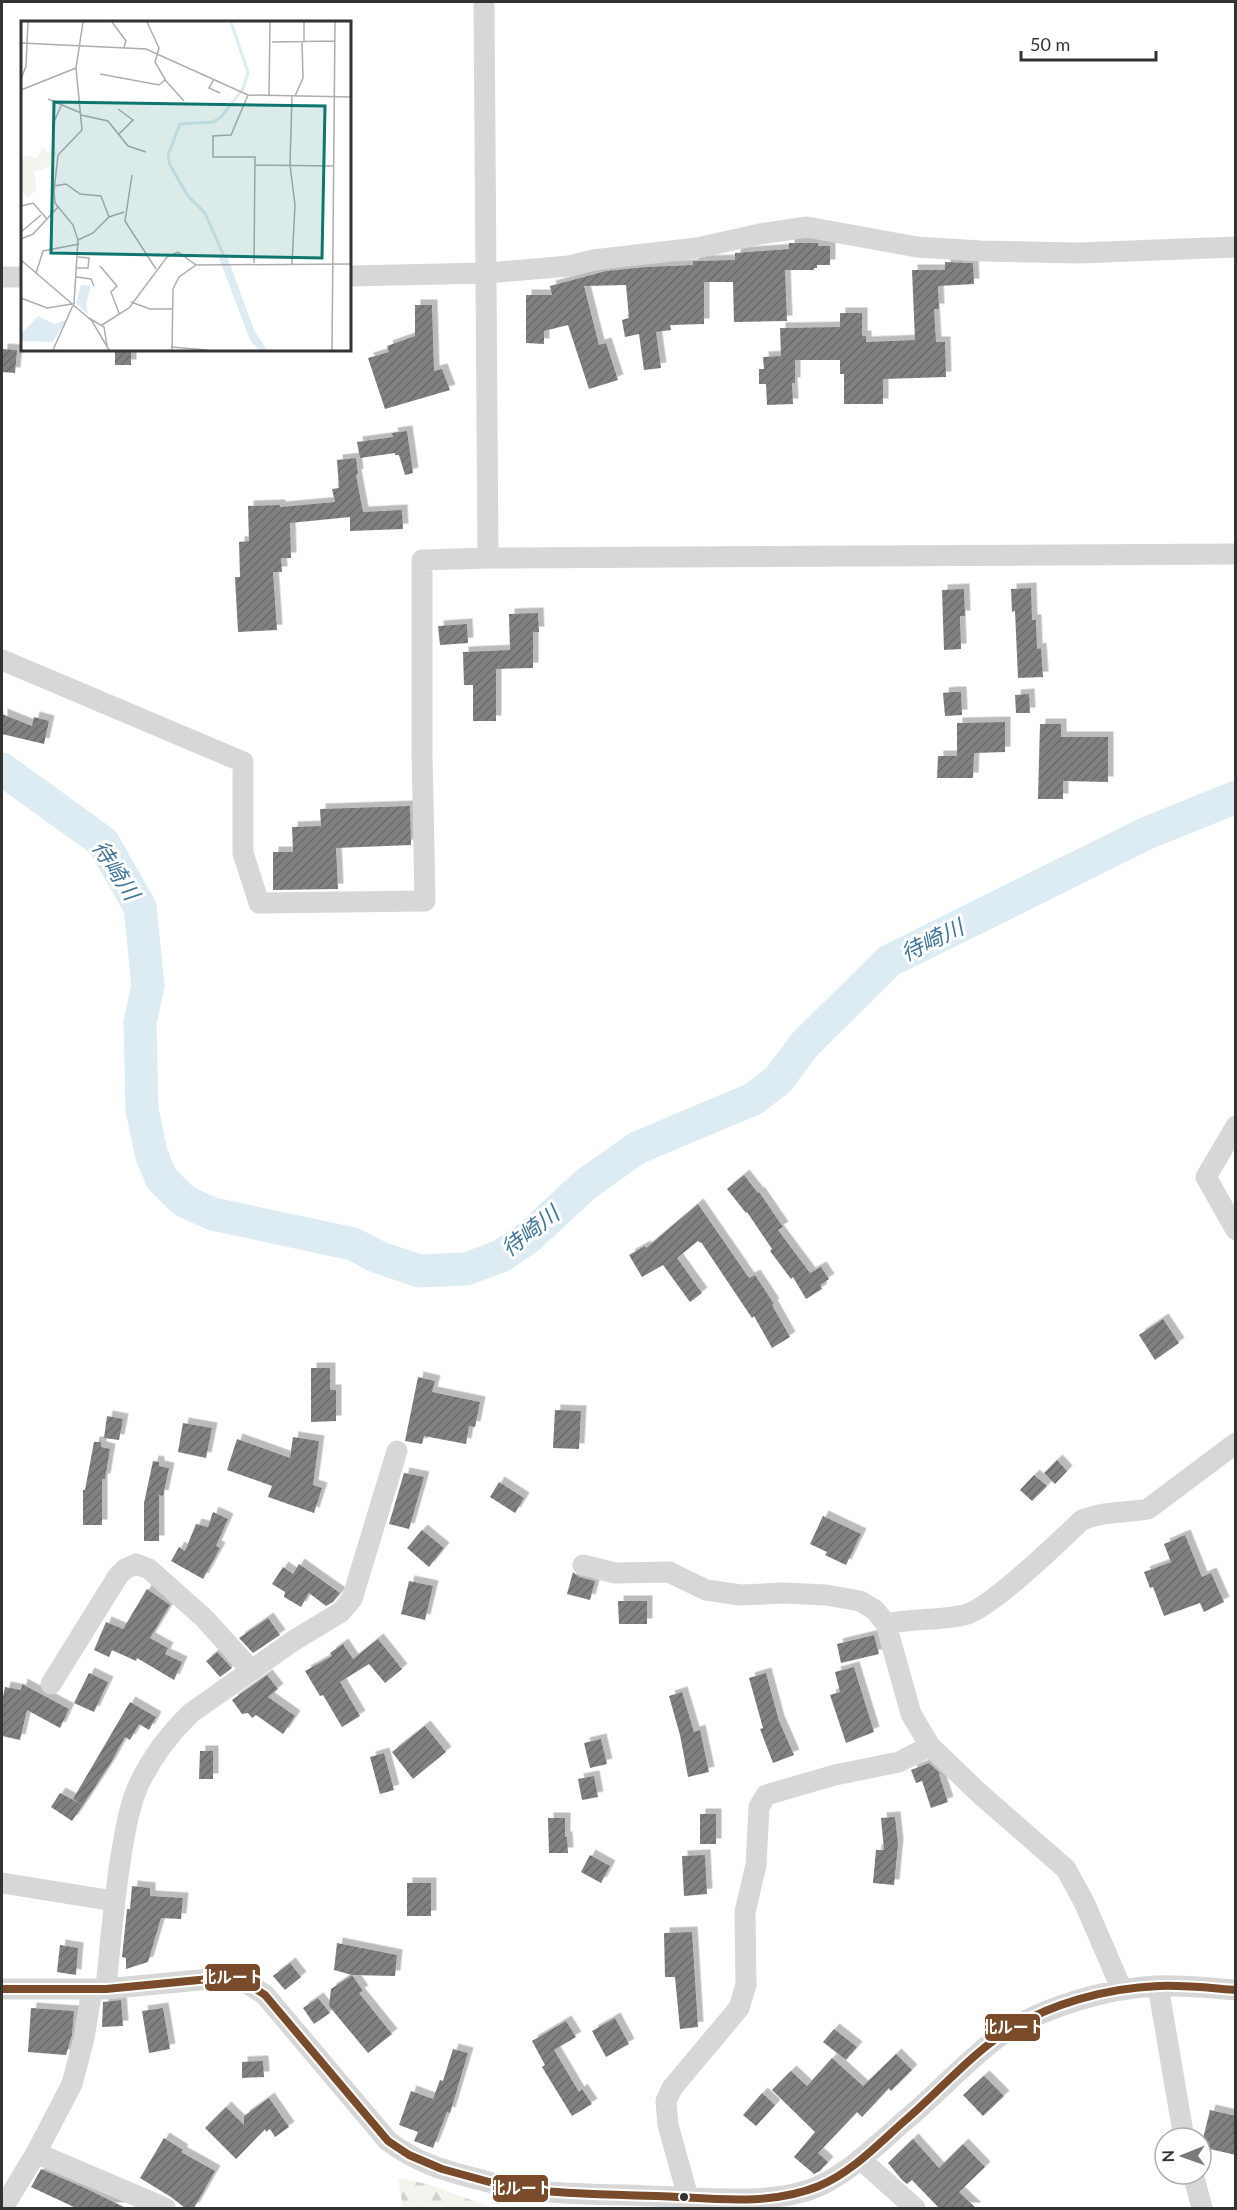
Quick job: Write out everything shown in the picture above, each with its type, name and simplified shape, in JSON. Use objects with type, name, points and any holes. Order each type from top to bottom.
[{"type":"street","points":[[484,2],[488,558]]},
{"type":"street","points":[[351,276],[487,273],[569,266],[593,260],[697,248],[760,234],[807,227],[917,247],[981,251],[1078,253],[1236,247]]},
{"type":"street","points":[[2,277],[21,277]]},
{"type":"street","points":[[2,660],[243,762],[243,853],[259,903],[425,901],[422,560],[1236,554]]},
{"type":"street","points":[[1236,1126],[1206,1177],[1236,1230]]},
{"type":"street","points":[[886,1624],[966,1615],[985,1605],[1082,1520],[1099,1513],[1148,1509],[1236,1443]]},
{"type":"street","points":[[3,2208],[36,2153],[72,2084],[99,1989],[126,1829],[134,1799],[151,1762],[191,1713],[293,1641],[341,1612],[352,1599],[397,1450]]},
{"type":"street","points":[[51,1684],[118,1576],[125,1569],[136,1564],[149,1569],[204,1618],[251,1671]]},
{"type":"street","points":[[583,1565],[615,1573],[669,1572],[706,1590],[741,1595],[783,1593],[826,1595],[860,1601],[875,1610],[886,1624],[911,1714],[930,1746],[980,1794],[1066,1869],[1085,1904],[1122,1990]]},
{"type":"street","points":[[688,2203],[668,2126],[666,2101],[672,2088],[739,2008],[746,1984],[745,1912],[756,1865],[759,1807],[766,1795],[835,1775],[899,1762],[930,1746]]},
{"type":"street","points":[[2,1883],[114,1901]]},
{"type":"street","points":[[2,1989],[99,1989],[211,1977],[239,1978],[265,1995],[388,2141],[408,2155],[434,2167],[512,2188],[688,2203],[790,2196],[825,2183],[860,2159],[1005,2033],[1056,2008],[1122,1990],[1158,1986],[1236,1990]]},
{"type":"street","points":[[1158,1986],[1182,2126]]},
{"type":"street","points":[[36,2153],[165,2208]]},
{"type":"street","points":[[860,2159],[915,2208]]},
{"type":"street","points":[[1196,2186],[1202,2208]]},
{"type":"green space","points":[[398,2178],[427,2184],[493,2208],[403,2208]]},
{"type":"building","points":[[789,243],[818,243],[818,246],[830,246],[830,265],[817,265],[814,270],[785,270],[787,321],[734,322],[733,282],[704,282],[704,324],[670,325],[671,330],[656,332],[661,368],[644,370],[639,334],[625,337],[622,320],[629,318],[626,285],[584,286],[599,345],[606,343],[618,380],[589,389],[568,325],[544,331],[544,344],[526,343],[526,295],[552,295],[550,286],[606,271],[693,265],[693,261],[735,260],[735,253],[789,249]]},
{"type":"building","points":[[945,262],[973,263],[974,284],[938,286],[939,309],[934,309],[936,342],[945,342],[946,377],[883,379],[883,404],[844,404],[844,374],[840,374],[840,360],[795,360],[795,383],[792,383],[793,404],[767,405],[766,384],[759,384],[759,369],[764,369],[763,357],[781,356],[780,328],[840,327],[840,313],[862,313],[862,336],[866,336],[866,342],[915,340],[912,270],[945,270]]},
{"type":"building","points":[[415,305],[432,305],[434,371],[442,369],[450,390],[385,409],[368,358],[389,352],[387,346],[415,336]]},
{"type":"building","points":[[2,349],[17,350],[15,373],[2,372]]},
{"type":"building","points":[[115,351],[131,351],[131,365],[115,365]]},
{"type":"building","points":[[407,431],[413,473],[405,475],[399,455],[395,453],[360,458],[357,442],[393,437],[392,433]]},
{"type":"building","points":[[356,458],[358,474],[356,475],[363,512],[402,510],[403,529],[350,531],[350,517],[290,523],[291,558],[281,558],[282,572],[273,572],[277,630],[238,632],[235,577],[240,577],[239,542],[249,541],[248,506],[280,505],[280,507],[335,502],[332,489],[339,488],[337,460]]},
{"type":"building","points":[[1031,588],[1032,620],[1036,620],[1037,649],[1041,648],[1043,677],[1018,678],[1015,611],[1012,612],[1011,589]]},
{"type":"building","points":[[964,589],[965,616],[960,616],[961,649],[944,650],[942,590]]},
{"type":"building","points":[[538,613],[539,632],[533,632],[533,668],[496,669],[496,721],[473,721],[473,685],[464,685],[463,652],[510,650],[509,614]]},
{"type":"building","points":[[467,624],[468,643],[440,645],[438,626]]},
{"type":"building","points":[[961,692],[962,715],[945,716],[943,693]]},
{"type":"building","points":[[1029,694],[1030,713],[1016,713],[1015,695]]},
{"type":"building","points":[[2,714],[32,726],[34,717],[49,721],[44,744],[2,734]]},
{"type":"building","points":[[1005,722],[1005,752],[974,753],[973,778],[937,778],[938,756],[957,756],[957,723]]},
{"type":"building","points":[[1040,724],[1061,724],[1061,737],[1108,737],[1108,782],[1063,781],[1063,799],[1038,799]]},
{"type":"building","points":[[410,806],[411,845],[336,848],[338,889],[273,890],[273,852],[293,852],[292,827],[321,826],[320,809]]},
{"type":"building","points":[[744,1175],[759,1192],[783,1227],[778,1230],[810,1273],[821,1267],[829,1279],[820,1285],[822,1289],[806,1299],[793,1277],[791,1279],[770,1251],[772,1249],[747,1212],[727,1189]]},
{"type":"building","points":[[698,1204],[749,1278],[755,1275],[774,1304],[772,1305],[790,1337],[772,1348],[754,1316],[752,1318],[701,1242],[698,1241],[677,1258],[702,1293],[690,1302],[663,1265],[642,1277],[629,1255],[645,1246],[646,1248]]},
{"type":"building","points":[[1163,1319],[1179,1343],[1155,1360],[1139,1335]]},
{"type":"building","points":[[311,1368],[330,1368],[330,1390],[336,1390],[336,1421],[311,1422]]},
{"type":"building","points":[[418,1377],[435,1381],[432,1392],[480,1402],[475,1427],[469,1426],[466,1444],[424,1436],[422,1444],[405,1441]]},
{"type":"building","points":[[555,1410],[581,1411],[579,1449],[553,1448]]},
{"type":"building","points":[[107,1416],[123,1419],[119,1440],[104,1438]]},
{"type":"building","points":[[183,1423],[212,1428],[206,1458],[178,1452]]},
{"type":"building","points":[[293,1437],[319,1441],[313,1485],[322,1488],[314,1513],[268,1497],[272,1486],[227,1470],[237,1439],[290,1458]]},
{"type":"building","points":[[94,1442],[101,1442],[101,1447],[110,1449],[105,1479],[102,1479],[102,1525],[83,1525],[83,1490],[85,1490]]},
{"type":"building","points":[[1057,1460],[1067,1471],[1055,1484],[1044,1473]]},
{"type":"building","points":[[153,1461],[159,1462],[159,1466],[169,1468],[163,1496],[159,1495],[159,1541],[144,1541],[144,1503]]},
{"type":"building","points":[[404,1473],[424,1477],[409,1529],[389,1524]]},
{"type":"building","points":[[1034,1475],[1047,1486],[1032,1501],[1020,1490]]},
{"type":"building","points":[[499,1482],[524,1498],[515,1513],[490,1497]]},
{"type":"building","points":[[213,1512],[228,1519],[216,1546],[220,1548],[203,1579],[171,1561],[179,1547],[185,1551],[196,1524],[208,1527]]},
{"type":"building","points":[[823,1516],[861,1534],[846,1565],[825,1555],[827,1552],[810,1544]]},
{"type":"building","points":[[422,1530],[444,1548],[429,1567],[407,1548]]},
{"type":"building","points":[[1185,1535],[1202,1577],[1211,1573],[1224,1602],[1204,1612],[1200,1603],[1164,1616],[1153,1587],[1150,1588],[1144,1572],[1171,1562],[1164,1544]]},
{"type":"building","points":[[299,1564],[340,1593],[333,1602],[326,1606],[309,1593],[301,1607],[284,1597],[285,1592],[272,1584],[283,1567],[293,1574]]},
{"type":"building","points":[[573,1572],[579,1577],[595,1581],[590,1600],[567,1594]]},
{"type":"building","points":[[409,1581],[433,1586],[425,1620],[401,1614]]},
{"type":"building","points":[[147,1589],[170,1605],[150,1638],[168,1648],[165,1654],[182,1662],[174,1680],[137,1658],[136,1661],[112,1650],[109,1657],[94,1650],[106,1622],[123,1629]]},
{"type":"building","points":[[618,1601],[647,1601],[647,1624],[619,1624]]},
{"type":"building","points":[[268,1618],[280,1635],[253,1653],[239,1638]]},
{"type":"building","points":[[874,1635],[879,1654],[841,1663],[837,1644]]},
{"type":"building","points":[[378,1639],[402,1669],[385,1683],[369,1664],[340,1682],[360,1716],[342,1727],[305,1671],[332,1656],[330,1653],[343,1644],[353,1659]]},
{"type":"building","points":[[217,1652],[232,1668],[220,1677],[206,1661]]},
{"type":"building","points":[[854,1667],[874,1732],[846,1743],[830,1695],[840,1692],[835,1672]]},
{"type":"building","points":[[89,1673],[108,1682],[94,1712],[74,1703]]},
{"type":"building","points":[[766,1673],[779,1721],[794,1755],[773,1763],[760,1729],[763,1728],[749,1678]]},
{"type":"building","points":[[267,1675],[278,1689],[268,1697],[295,1716],[283,1734],[256,1715],[252,1718],[248,1713],[242,1714],[232,1700]]},
{"type":"building","points":[[22,1684],[69,1709],[60,1728],[27,1710],[20,1740],[2,1736],[2,1701],[5,1687],[21,1690]]},
{"type":"building","points":[[682,1692],[694,1732],[700,1730],[709,1772],[688,1777],[680,1735],[669,1696]]},
{"type":"building","points":[[130,1702],[156,1717],[149,1730],[139,1724],[130,1740],[125,1737],[83,1805],[73,1799]]},
{"type":"building","points":[[425,1726],[446,1752],[413,1779],[392,1752]]},
{"type":"building","points":[[601,1739],[607,1764],[590,1768],[584,1743]]},
{"type":"building","points":[[200,1751],[213,1751],[213,1779],[199,1779]]},
{"type":"building","points":[[384,1753],[394,1790],[380,1794],[370,1757]]},
{"type":"building","points":[[929,1763],[940,1773],[948,1802],[931,1808],[922,1781],[916,1783],[911,1770]]},
{"type":"building","points":[[594,1776],[598,1797],[582,1800],[578,1779]]},
{"type":"building","points":[[60,1793],[83,1805],[72,1821],[51,1807]]},
{"type":"building","points":[[700,1814],[716,1814],[716,1844],[700,1844]]},
{"type":"building","points":[[895,1817],[898,1844],[894,1885],[873,1883],[876,1850],[884,1850],[881,1818]]},
{"type":"building","points":[[548,1818],[565,1818],[568,1853],[549,1853]]},
{"type":"building","points":[[590,1855],[610,1866],[601,1883],[581,1872]]},
{"type":"building","points":[[705,1855],[707,1894],[684,1896],[682,1856]]},
{"type":"building","points":[[407,1883],[431,1883],[431,1916],[407,1916]]},
{"type":"building","points":[[132,1886],[150,1888],[150,1896],[183,1898],[181,1919],[161,1918],[148,1962],[126,1969],[126,1958],[122,1957]]},
{"type":"building","points":[[692,1932],[698,2027],[680,2029],[675,1977],[665,1977],[664,1933]]},
{"type":"building","points":[[337,1943],[397,1955],[395,1976],[352,1975],[334,1970]]},
{"type":"building","points":[[60,1945],[78,1948],[76,1975],[57,1972]]},
{"type":"building","points":[[290,1963],[301,1977],[285,1990],[273,1976]]},
{"type":"building","points":[[352,1975],[363,1991],[359,1993],[392,2034],[368,2053],[329,2006],[331,1989]]},
{"type":"building","points":[[318,1998],[330,2013],[314,2024],[303,2008]]},
{"type":"building","points":[[121,2000],[123,2026],[102,2027],[103,2002]]},
{"type":"building","points":[[31,2008],[74,2011],[72,2035],[66,2055],[28,2052]]},
{"type":"building","points":[[163,2008],[170,2049],[149,2053],[142,2011]]},
{"type":"building","points":[[615,2018],[629,2044],[606,2057],[592,2031]]},
{"type":"building","points":[[566,2021],[576,2037],[554,2050],[579,2092],[582,2089],[592,2104],[572,2116],[542,2067],[545,2065],[532,2041]]},
{"type":"building","points":[[834,2029],[857,2047],[846,2060],[823,2042]]},
{"type":"building","points":[[453,2049],[468,2053],[450,2113],[447,2112],[433,2148],[414,2141],[418,2132],[399,2125],[411,2091],[433,2099],[440,2080],[443,2081]]},
{"type":"building","points":[[896,2054],[912,2070],[891,2091],[889,2088],[862,2117],[857,2112],[818,2153],[828,2162],[814,2174],[794,2157],[815,2132],[772,2090],[791,2071],[807,2086],[832,2058],[863,2086]]},
{"type":"building","points":[[263,2061],[264,2077],[242,2078],[242,2062]]},
{"type":"building","points":[[984,2076],[1004,2096],[983,2116],[963,2095]]},
{"type":"building","points":[[762,2093],[775,2105],[756,2126],[743,2115]]},
{"type":"building","points":[[269,2098],[289,2127],[275,2137],[270,2129],[266,2132],[265,2129],[236,2159],[205,2128],[226,2107],[244,2125],[244,2116]]},
{"type":"building","points":[[1210,2110],[1236,2116],[1236,2155],[1213,2150],[1213,2126],[1206,2126]]},
{"type":"building","points":[[164,2138],[183,2150],[181,2152],[215,2171],[194,2208],[185,2208],[140,2178]]},
{"type":"building","points":[[913,2139],[939,2168],[963,2144],[985,2167],[959,2192],[976,2208],[939,2208],[912,2180],[907,2184],[902,2180],[888,2163]]},
{"type":"building","points":[[41,2169],[126,2208],[76,2208],[31,2187]]},
{"type":"waterway","name":"待崎川","points":[[2,769],[103,842],[140,907],[148,986],[140,1022],[142,1109],[151,1153],[161,1178],[184,1201],[213,1214],[353,1244],[378,1257],[419,1271],[466,1269],[501,1256],[529,1237],[586,1184],[637,1148],[753,1099],[778,1080],[805,1044],[889,961],[1147,833],[1236,797]]},
{"type":"transit line","name":"北ルート","points":[[2,1989],[106,1989],[239,1978],[265,1995],[388,2141],[409,2155],[442,2169],[504,2186],[530,2190],[739,2200],[800,2193],[843,2173],[877,2146],[991,2042],[1039,2014],[1078,1999],[1139,1987],[1178,1986],[1236,1990]]}]
